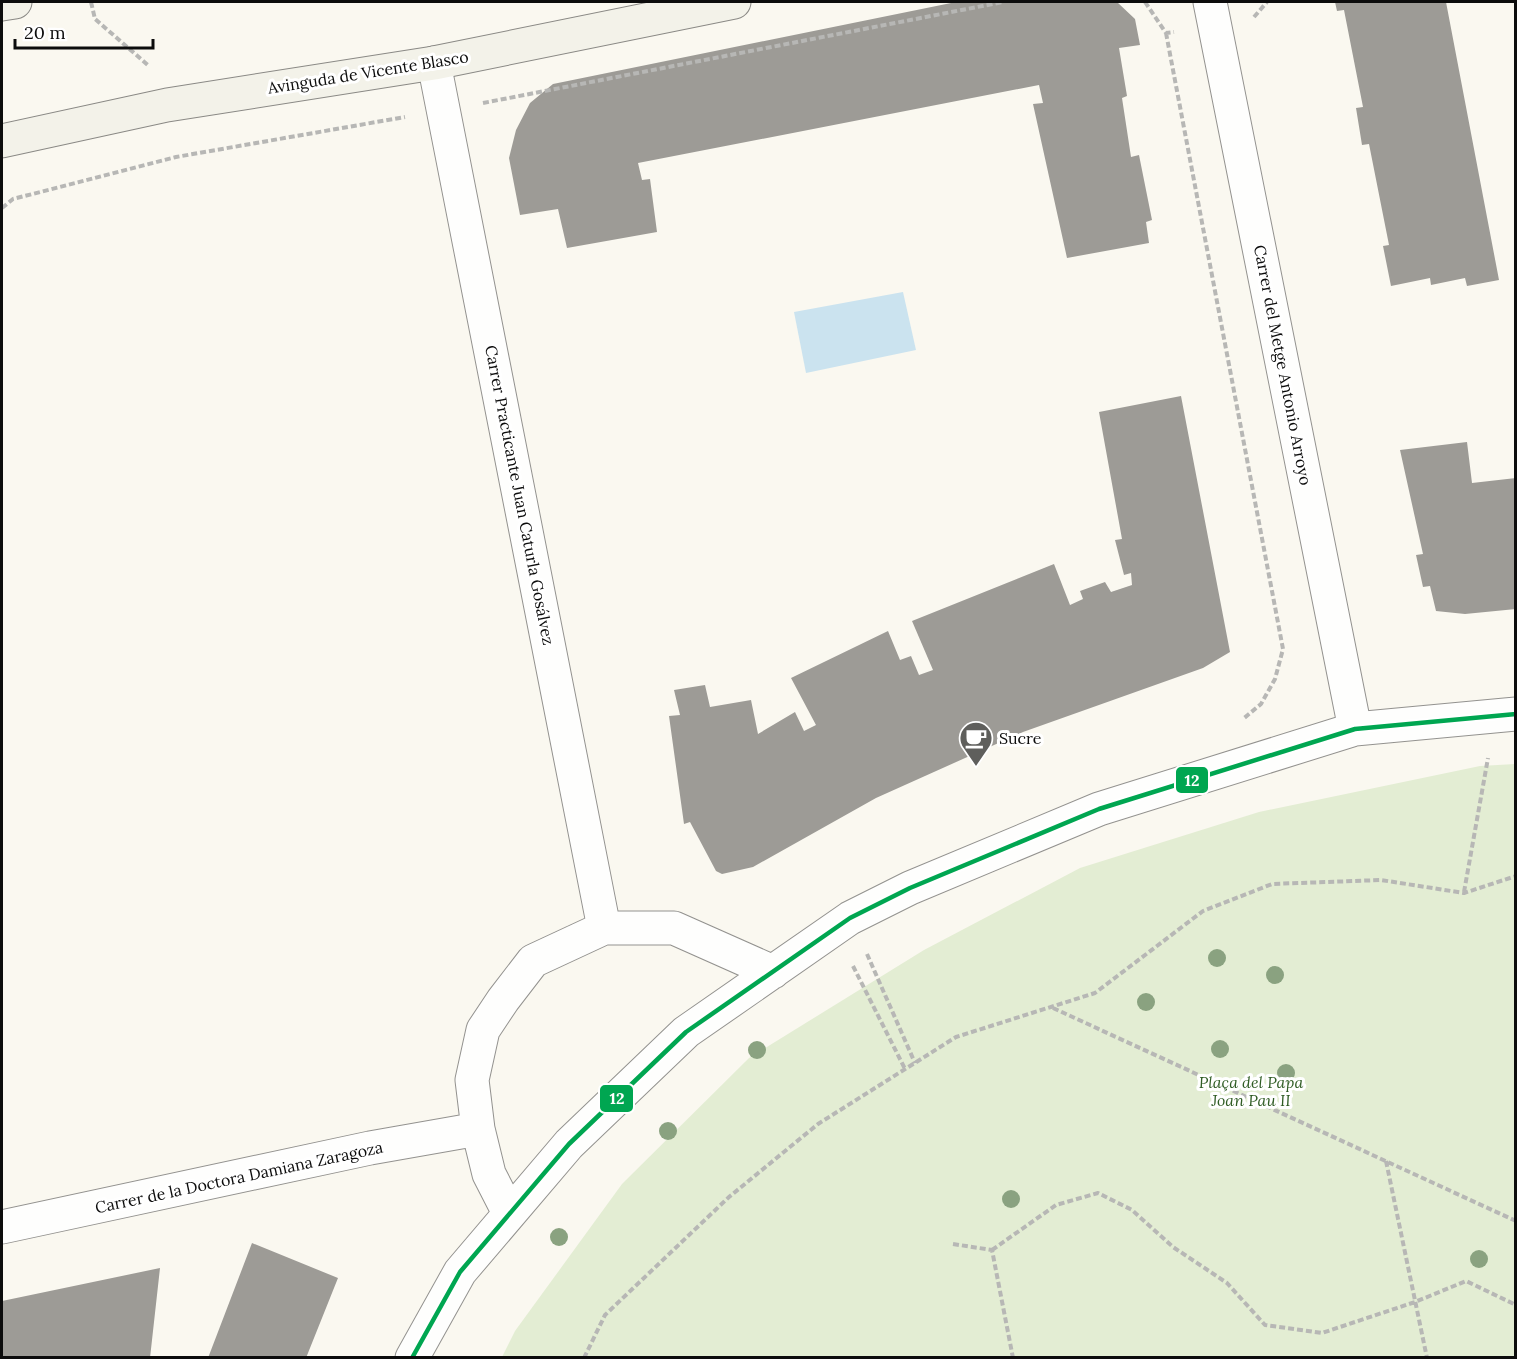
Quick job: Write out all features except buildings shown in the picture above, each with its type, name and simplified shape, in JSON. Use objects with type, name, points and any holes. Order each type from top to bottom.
[{"type":"street","points":[[2,4],[15,2]]},
{"type":"street","name":"Avinguda de Vicente Blasco","points":[[2,141],[166,105],[434,63],[734,2]]},
{"type":"street","name":"Carrer del Metge Antonio Arroyo","points":[[1210,2],[1355,729]]},
{"type":"street","name":"Carrer Practicante Juan Caturla Gosálvez","points":[[434,63],[604,928]]},
{"type":"street","points":[[412,1358],[460,1272],[569,1144],[686,1032],[843,924],[910,888],[1099,809],[1355,729],[1506,715]]},
{"type":"street","points":[[509,1213],[489,1174],[478,1129],[472,1080],[483,1030],[502,1000],[533,960],[604,928],[674,928],[773,972]]},
{"type":"street","name":"Carrer de la Doctora Damiana Zaragoza","points":[[2,1227],[370,1148],[478,1129]]},
{"type":"path","points":[[2,208],[13,200],[176,157],[444,111],[1003,2]]},
{"type":"path","points":[[1249,22],[1267,2]]},
{"type":"path","points":[[1166,33],[1283,649],[1275,679],[1261,704],[1239,723]]},
{"type":"path","points":[[1464,892],[1506,715]]},
{"type":"path","points":[[584,1358],[605,1315],[729,1197],[818,1124],[956,1037],[1095,993],[1203,911],[1272,884],[1382,880],[1464,892],[1515,876]]},
{"type":"path","points":[[843,924],[915,1063]]},
{"type":"path","points":[[843,924],[905,1069]]},
{"type":"path","points":[[1052,1007],[1515,1221]]},
{"type":"path","points":[[1386,1161],[1427,1358]]},
{"type":"path","points":[[953,1244],[992,1250],[1056,1206],[1098,1193],[1132,1210],[1173,1247],[1227,1283],[1265,1325],[1322,1333],[1415,1302],[1466,1281],[1515,1305]]},
{"type":"path","points":[[992,1250],[1013,1358]]},
{"type":"green space","name":"Plaça del Papa Joan Pau II","points":[[1515,764],[1515,1357],[502,1357],[515,1331],[622,1184],[749,1058],[924,950],[1080,868],[1259,812],[1480,766]]},
{"type":"water","points":[[903,292],[916,350],[806,373],[794,312]]},
{"type":"transit line","name":"12","points":[[412,1358],[460,1272],[569,1144],[686,1032],[850,918],[910,888],[1099,809],[1355,729],[1516,714]]},
{"type":"place","name":"Sucre","points":[[976,767]]}]
